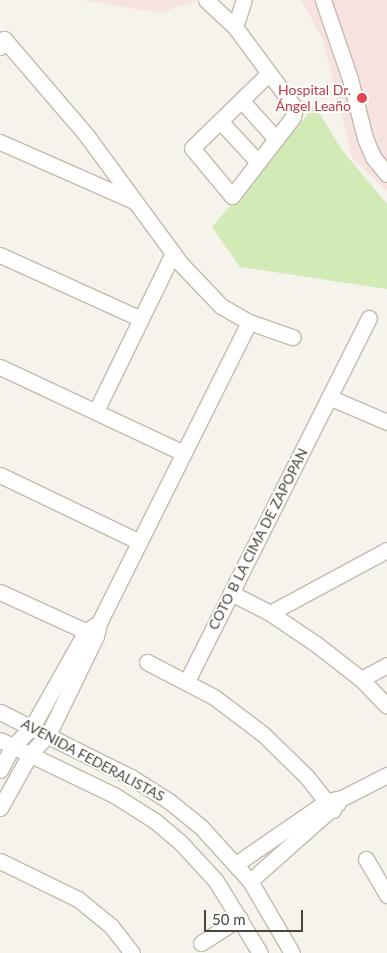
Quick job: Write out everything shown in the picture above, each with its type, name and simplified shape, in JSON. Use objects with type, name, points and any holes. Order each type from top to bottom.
[{"type":"street","points":[[206,0],[235,27],[295,108],[293,117],[232,196],[192,148],[269,73]]},
{"type":"street","points":[[235,27],[244,0]]},
{"type":"street","points":[[323,0],[350,79],[365,138],[373,157],[387,174]]},
{"type":"street","points":[[0,48],[4,39],[87,136],[173,253],[221,306],[249,322],[292,337]]},
{"type":"street","points":[[242,101],[276,140]]},
{"type":"street","points":[[220,121],[258,162]]},
{"type":"street","points":[[0,142],[136,202]]},
{"type":"street","points":[[96,410],[173,253]]},
{"type":"street","points":[[0,255],[141,319]]},
{"type":"street","name":"COTO B LA CIMA DE ZAPOPAN","points":[[187,681],[369,318]]},
{"type":"street","points":[[0,808],[4,792],[30,754],[48,735],[94,630],[140,542],[249,322]]},
{"type":"street","points":[[0,366],[184,453]]},
{"type":"street","points":[[329,397],[387,422]]},
{"type":"street","points":[[0,475],[140,542]]},
{"type":"street","points":[[270,613],[387,550]]},
{"type":"street","points":[[0,592],[94,630]]},
{"type":"street","points":[[231,593],[270,613],[361,679],[387,706]]},
{"type":"street","points":[[0,770],[6,743],[32,727],[94,630]]},
{"type":"street","points":[[147,662],[187,681],[226,706],[263,734],[334,803]]},
{"type":"street","points":[[361,679],[387,666]]},
{"type":"street","name":"AVENIDA FEDERALISTAS","points":[[0,712],[131,777],[169,801],[201,827],[250,881],[292,953]]},
{"type":"street","name":"AVENIDA FEDERALISTAS","points":[[6,743],[114,795],[155,821],[180,842],[203,866],[240,918],[257,950]]},
{"type":"street","points":[[236,864],[334,803],[387,775]]},
{"type":"street","points":[[250,881],[334,803]]},
{"type":"street","points":[[366,860],[387,895]]},
{"type":"street","points":[[0,861],[78,899],[111,926],[132,953]]},
{"type":"street","points":[[201,943],[240,918]]},
{"type":"shaded area","points":[[82,0],[199,0],[159,13]]},
{"type":"shaded area","name":"Hospital Dr. Ángel Leaño","points":[[301,0],[387,0],[387,191],[352,158],[322,38]]},
{"type":"green space","points":[[315,106],[342,150],[387,204],[387,289],[240,267],[212,227]]},
{"type":"place","name":"Hospital Dr. Ángel Leaño","points":[[362,98]]}]
